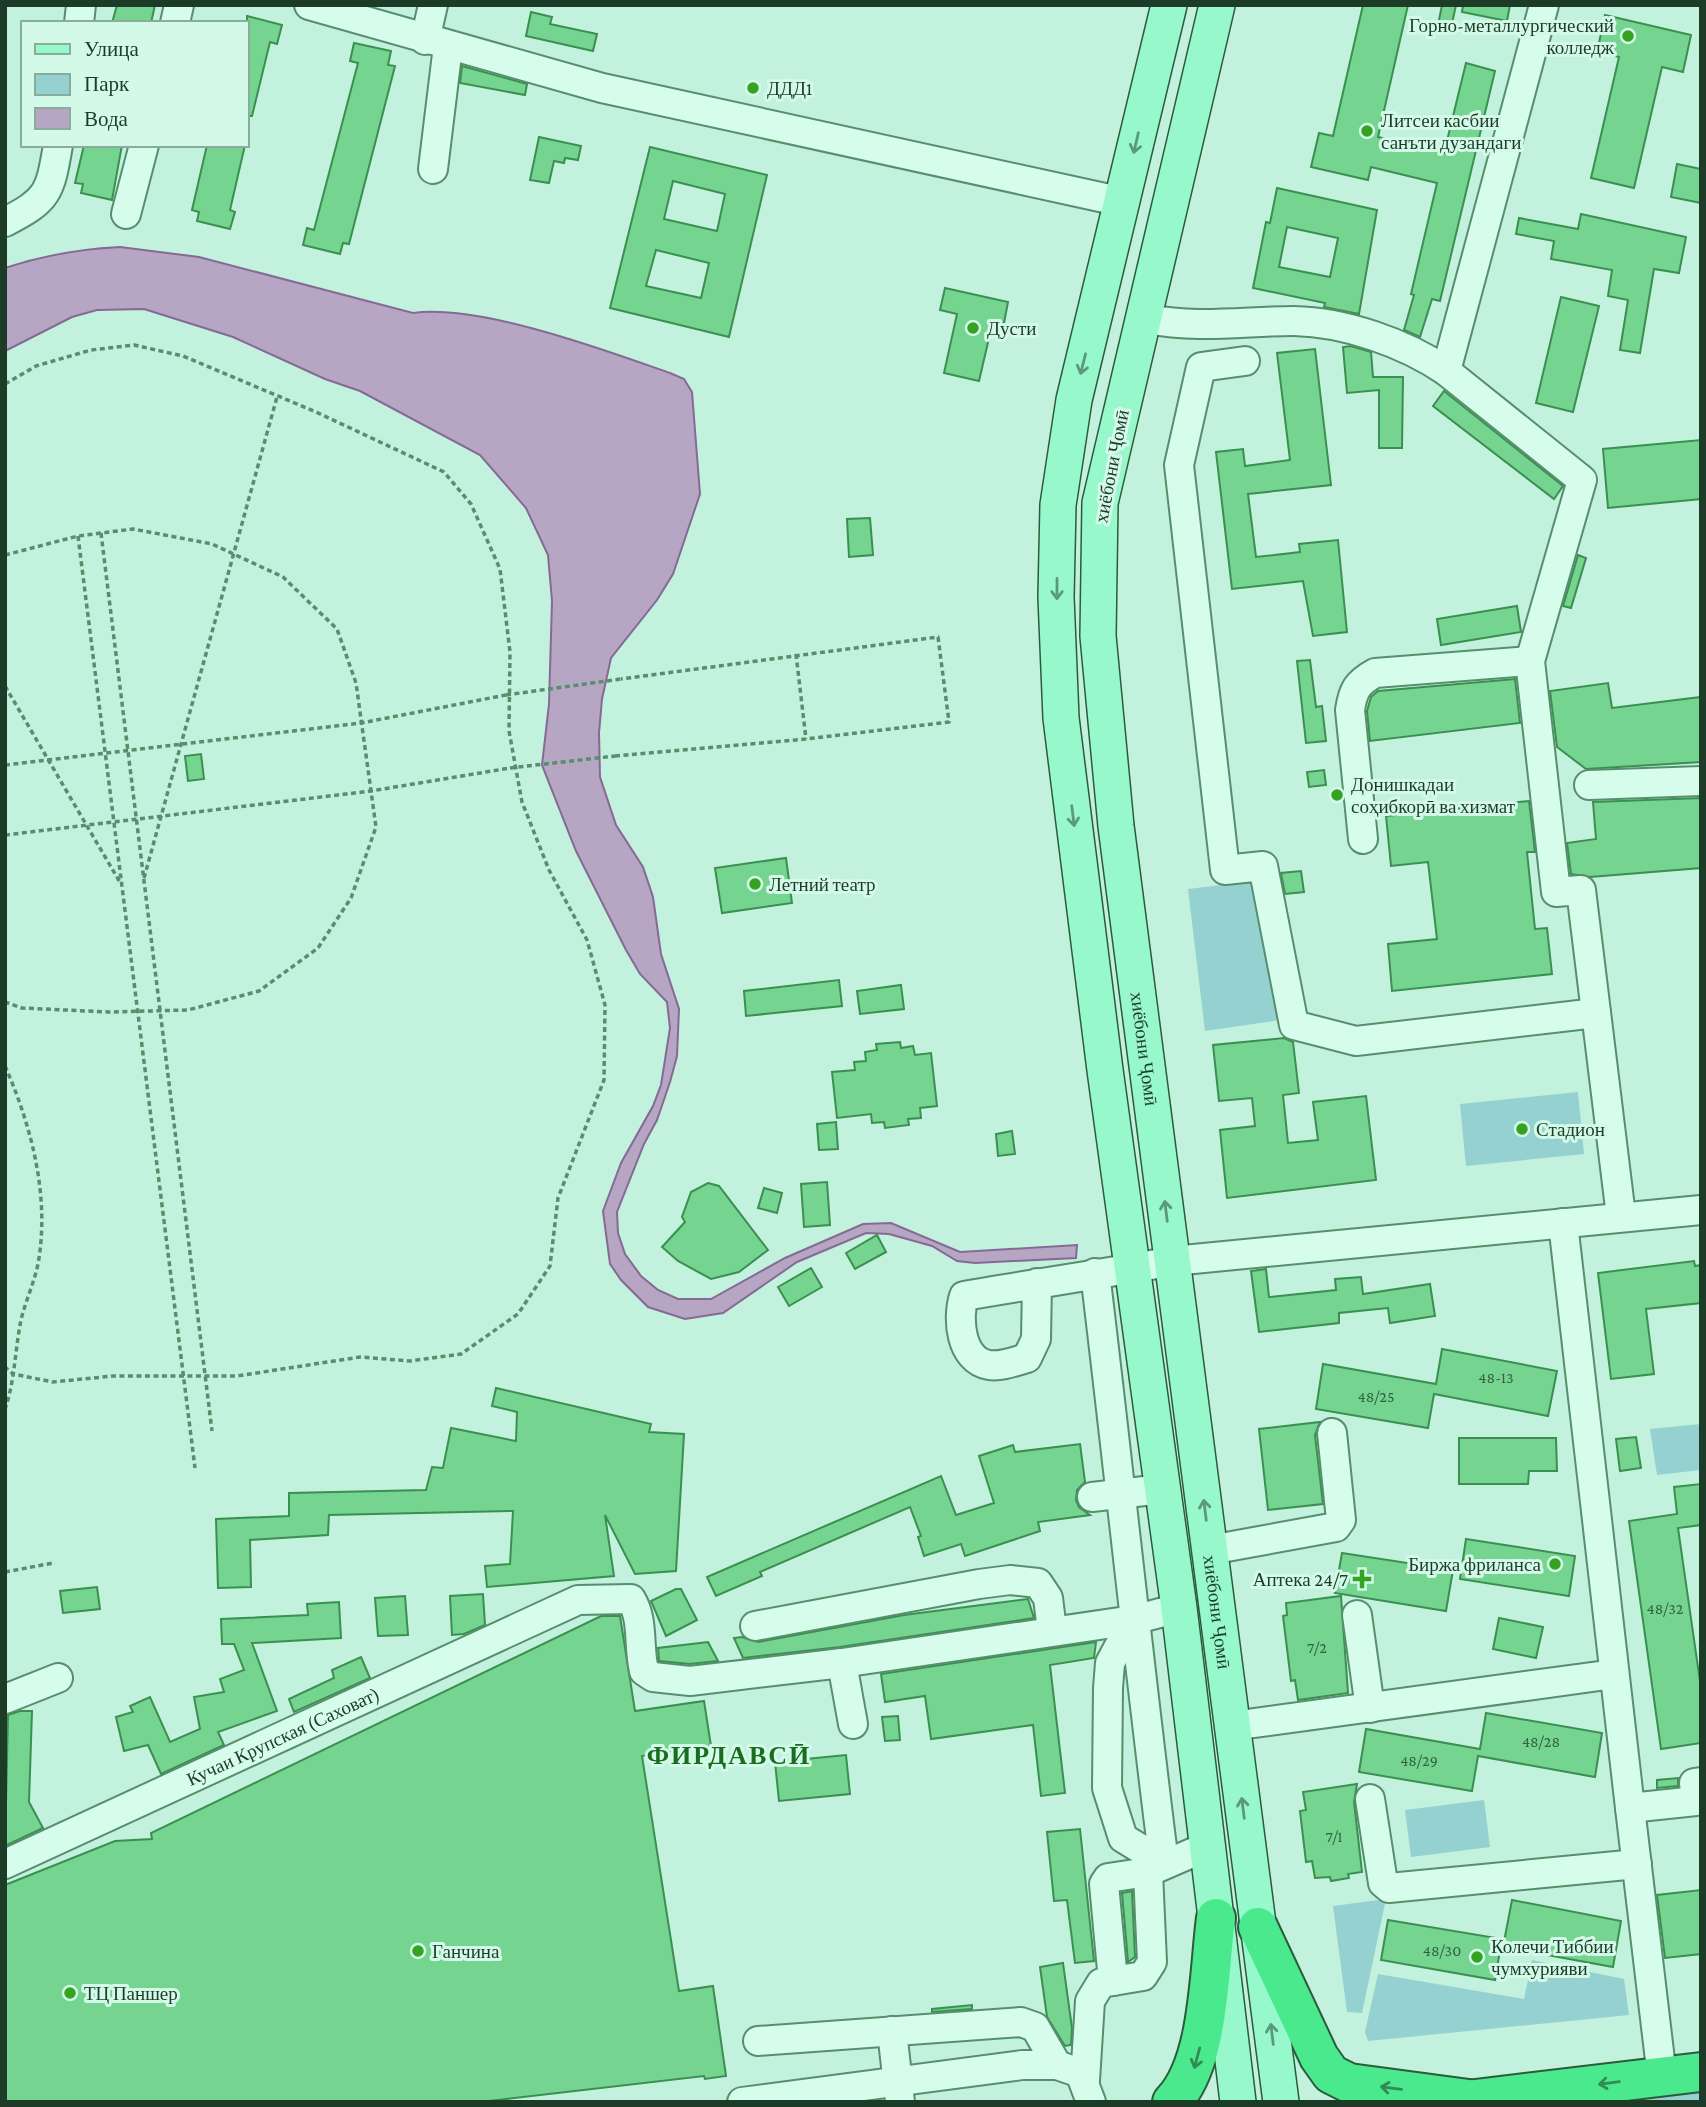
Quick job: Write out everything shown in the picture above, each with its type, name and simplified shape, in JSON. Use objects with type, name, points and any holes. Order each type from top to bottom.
[{"type":"highway","points":[[1172,2102],[1186,2088],[1198,2060],[1216,1917]]},
{"type":"highway","points":[[1258,1927],[1309,2039],[1331,2074],[1349,2083],[1477,2101],[1701,2072]]},
{"type":"main road","name":"хиёбони Ҷомӣ","points":[[1169,5],[1063,455],[1058,505],[1056,597],[1061,718],[1179,1608],[1238,2102]]},
{"type":"main road","name":"хиёбони Ҷомӣ","points":[[1217,5],[1100,503],[1097,571],[1101,678],[1113,799],[1280,2102]]},
{"type":"main road","points":[[1149,85],[1194,99]]},
{"type":"street","points":[[309,5],[367,14],[437,43],[602,88],[1123,202]]},
{"type":"street","points":[[433,5],[437,43],[433,169]]},
{"type":"street","points":[[1446,371],[1544,5]]},
{"type":"street","points":[[5,222],[39,204],[53,176],[58,147]]},
{"type":"street","points":[[126,214],[143,147]]},
{"type":"street","points":[[1149,319],[1174,325],[1297,321],[1321,324],[1420,354],[1446,371],[1582,480],[1530,661],[1556,892],[1581,890],[1620,1216]]},
{"type":"street","points":[[1245,361],[1201,367],[1179,466],[1225,870],[1263,866],[1294,1025],[1356,1041],[1596,1013]]},
{"type":"street","points":[[1363,839],[1350,710],[1353,691],[1360,681],[1375,673],[1530,661]]},
{"type":"street","points":[[1589,785],[1701,781]]},
{"type":"street","points":[[1037,1283],[1173,1261],[1701,1210]]},
{"type":"street","points":[[1563,1223],[1662,2077]]},
{"type":"street","points":[[1088,2091],[1090,2001],[1101,1983],[1143,1976],[1152,1962],[1156,1868],[1122,1496],[1095,1273]]},
{"type":"street","points":[[1210,1550],[1336,1527],[1341,1520],[1332,1433]]},
{"type":"street","points":[[1092,1497],[1122,1496],[1162,1489]]},
{"type":"street","points":[[755,1626],[979,1584],[1025,1580],[1038,1583],[1048,1598],[1052,1630]]},
{"type":"street","name":"Кучаи Крупская (Саховат)","points":[[5,1864],[561,1607],[593,1598],[631,1599],[638,1611],[639,1652],[644,1671],[653,1677],[690,1681],[842,1663]]},
{"type":"street","points":[[853,1724],[842,1663],[1133,1620],[1179,1608]]},
{"type":"street","points":[[1357,1615],[1370,1708]]},
{"type":"street","points":[[1133,1620],[1110,1663],[1107,1787],[1123,1838],[1156,1868]]},
{"type":"street","points":[[1232,1726],[1614,1674]]},
{"type":"street","points":[[5,1699],[58,1678]]},
{"type":"street","points":[[1630,1808],[1696,1801],[1694,1783],[1701,1782]]},
{"type":"street","points":[[1370,1798],[1383,1884],[1389,1888],[1637,1864]]},
{"type":"street","points":[[1113,1981],[1104,1884],[1108,1878],[1156,1868],[1208,1846]]},
{"type":"street","points":[[758,2041],[1021,2022],[1035,2027],[1056,2066]]},
{"type":"street","points":[[892,2031],[899,2092]]},
{"type":"street","points":[[742,2102],[899,2092],[1023,2065],[1056,2066],[1080,2073],[1088,2091]]},
{"type":"path","points":[[5,384],[36,366],[91,351],[134,345],[183,356],[444,472],[471,504],[500,569],[510,652],[509,731],[522,802],[549,870],[587,940],[605,1005],[604,1080],[558,1198],[550,1266],[518,1314],[461,1354],[410,1360],[360,1356],[237,1376],[53,1381],[13,1374],[5,1367]]},
{"type":"path","points":[[143,880],[277,397]]},
{"type":"path","points":[[5,555],[78,536],[133,529],[212,544],[283,577],[337,629],[356,683],[376,827],[351,898],[318,948],[259,991],[188,1010],[22,1008],[5,1002]]},
{"type":"path","points":[[101,533],[212,1431]]},
{"type":"path","points":[[78,536],[195,1468]]},
{"type":"path","points":[[5,765],[361,723],[506,695],[796,654],[939,638],[949,722],[510,768],[371,791],[5,835]]},
{"type":"path","points":[[796,654],[806,739]]},
{"type":"path","points":[[5,686],[122,885]]},
{"type":"path","points":[[5,1066],[22,1106],[34,1153],[41,1208],[39,1258],[22,1319],[5,1409]]},
{"type":"path","points":[[5,1572],[53,1563]]},
{"type":"green space","points":[[1255,881],[1280,1020],[1205,1031],[1188,889]]},
{"type":"green space","name":"Стадион","points":[[1578,1092],[1584,1154],[1466,1166],[1460,1104]]},
{"type":"green space","points":[[1701,1424],[1701,1470],[1657,1475],[1650,1429]]},
{"type":"green space","points":[[1484,1800],[1490,1847],[1411,1857],[1405,1810]]},
{"type":"green space","points":[[1386,1899],[1362,2013],[1347,2012],[1333,1906]]},
{"type":"green space","points":[[1532,1960],[1624,1979],[1629,2015],[1368,2041],[1365,2032],[1378,1974],[1524,1999]]},
{"type":"green space","points":[[1701,2089],[1701,2102],[1592,2102]]},
{"type":"water","points":[[120,247],[199,257],[413,313],[441,312],[507,322],[578,342],[670,373],[684,379],[692,392],[700,494],[673,574],[657,600],[611,658],[602,699],[599,733],[600,777],[616,825],[643,867],[653,897],[661,954],[679,1009],[677,1056],[670,1082],[657,1120],[644,1144],[617,1212],[618,1233],[625,1254],[641,1276],[658,1290],[678,1299],[711,1299],[785,1258],[863,1224],[891,1223],[960,1252],[1077,1245],[1076,1258],[975,1263],[957,1261],[932,1246],[889,1234],[866,1233],[797,1262],[723,1313],[685,1319],[648,1307],[621,1280],[610,1264],[603,1211],[621,1163],[653,1106],[661,1085],[670,1028],[667,1002],[640,974],[626,950],[576,851],[542,765],[549,704],[552,601],[548,555],[526,508],[480,455],[360,391],[325,379],[233,337],[144,309],[97,310],[72,317],[5,351],[5,268],[62,253]]},
{"type":"building","points":[[117,5],[155,5],[151,21],[113,21]]},
{"type":"building","points":[[1363,5],[1408,5],[1378,137],[1444,153],[1466,63],[1495,71],[1440,301],[1432,299],[1420,337],[1404,330],[1437,183],[1371,167],[1368,180],[1311,167],[1319,133],[1333,136]]},
{"type":"building","points":[[1442,5],[1456,5],[1451,28],[1438,25]]},
{"type":"building","points":[[1463,5],[1510,5],[1507,21],[1462,12]]},
{"type":"building","points":[[531,12],[552,17],[550,24],[597,34],[593,51],[526,36]]},
{"type":"building","points":[[1605,15],[1691,35],[1683,72],[1662,67],[1634,188],[1591,178],[1619,57],[1597,52]]},
{"type":"building","points":[[247,16],[282,25],[277,44],[270,42],[252,116],[248,116]]},
{"type":"building","points":[[354,43],[391,51],[388,65],[395,66],[349,244],[343,243],[340,254],[303,245],[307,228],[314,230],[358,63],[350,61]]},
{"type":"building","points":[[462,66],[527,84],[525,95],[460,83]]},
{"type":"building","points":[[539,137],[581,146],[578,160],[565,158],[564,163],[554,161],[549,183],[530,180]]},
{"type":"building","points":[[84,147],[122,147],[112,200],[81,193],[83,184],[75,183]]},
{"type":"building","points":[[207,147],[245,147],[230,210],[235,212],[230,229],[197,221],[199,212],[192,210]]},
{"type":"building","points":[[650,147],[767,175],[729,337],[610,308]],"holes":[[[673,181],[725,194],[717,231],[664,219]],[[656,250],[709,263],[701,298],[646,286]]]},
{"type":"building","points":[[1677,164],[1701,169],[1701,203],[1671,197]]},
{"type":"building","points":[[1277,188],[1377,210],[1359,314],[1324,307],[1325,303],[1253,288],[1266,222],[1270,223]],"holes":[[[1287,227],[1338,238],[1330,277],[1279,267]]]},
{"type":"building","points":[[1581,214],[1686,237],[1679,273],[1654,269],[1640,353],[1620,350],[1628,300],[1608,296],[1612,270],[1551,259],[1554,241],[1516,234],[1519,218],[1578,229]]},
{"type":"building","points":[[945,288],[1008,302],[1004,323],[993,321],[979,381],[944,373],[957,314],[940,310]]},
{"type":"building","points":[[1561,297],[1599,306],[1573,412],[1536,403]]},
{"type":"building","points":[[1351,346],[1371,352],[1373,377],[1403,377],[1402,448],[1379,448],[1379,390],[1347,393],[1343,347]]},
{"type":"building","points":[[1315,349],[1331,485],[1248,494],[1256,557],[1300,552],[1299,544],[1338,540],[1347,632],[1313,636],[1303,581],[1232,589],[1216,452],[1243,449],[1245,466],[1290,460],[1277,353]]},
{"type":"building","points":[[1444,391],[1563,486],[1554,499],[1433,406]]},
{"type":"building","points":[[1701,440],[1701,499],[1608,508],[1603,449]]},
{"type":"building","points":[[870,518],[873,555],[849,557],[847,519]]},
{"type":"building","points":[[1578,555],[1586,558],[1571,608],[1563,606]]},
{"type":"building","points":[[1517,606],[1521,632],[1441,645],[1437,619]]},
{"type":"building","points":[[1310,660],[1316,707],[1322,706],[1326,741],[1306,743],[1297,661]]},
{"type":"building","points":[[1515,679],[1520,723],[1370,741],[1367,711],[1371,697],[1378,691]]},
{"type":"building","points":[[1608,683],[1612,708],[1701,697],[1701,762],[1586,769],[1557,747],[1550,691]]},
{"type":"building","points":[[201,754],[204,779],[188,781],[185,756]]},
{"type":"building","points":[[1324,770],[1326,785],[1309,787],[1307,772]]},
{"type":"building","points":[[1701,798],[1701,868],[1590,877],[1571,874],[1567,843],[1596,839],[1593,802]]},
{"type":"building","points":[[1529,801],[1535,852],[1527,852],[1535,929],[1547,928],[1552,974],[1392,991],[1388,944],[1437,939],[1428,862],[1391,866],[1386,816]]},
{"type":"building","points":[[786,858],[792,903],[722,913],[715,868]]},
{"type":"building","points":[[1301,871],[1304,892],[1285,894],[1281,873]]},
{"type":"building","points":[[839,980],[842,1006],[746,1016],[744,991]]},
{"type":"building","points":[[901,985],[904,1009],[860,1014],[857,991]]},
{"type":"building","points":[[1284,1038],[1293,1042],[1299,1093],[1283,1095],[1288,1143],[1318,1140],[1313,1102],[1366,1096],[1376,1180],[1227,1198],[1220,1130],[1255,1126],[1252,1098],[1219,1101],[1213,1045]]},
{"type":"building","points":[[900,1042],[901,1048],[913,1046],[915,1055],[931,1053],[937,1106],[920,1108],[921,1118],[908,1119],[909,1125],[885,1128],[884,1122],[872,1123],[871,1114],[837,1118],[832,1072],[855,1070],[854,1062],[866,1061],[865,1052],[877,1050],[876,1044]]},
{"type":"building","points":[[836,1122],[838,1149],[819,1150],[817,1124]]},
{"type":"building","points":[[1012,1131],[1015,1154],[998,1156],[996,1134]]},
{"type":"building","points":[[827,1182],[830,1225],[804,1227],[801,1184]]},
{"type":"building","points":[[708,1183],[719,1186],[768,1250],[739,1272],[711,1279],[678,1261],[662,1247],[685,1222],[682,1217],[691,1192]]},
{"type":"building","points":[[764,1188],[782,1193],[777,1213],[758,1208]]},
{"type":"building","points":[[877,1235],[886,1252],[855,1269],[846,1253]]},
{"type":"building","points":[[1694,1261],[1695,1266],[1701,1265],[1701,1303],[1646,1309],[1654,1374],[1611,1379],[1598,1273]]},
{"type":"building","points":[[811,1268],[822,1287],[789,1306],[778,1287]]},
{"type":"building","points":[[1266,1269],[1269,1297],[1336,1290],[1335,1279],[1361,1277],[1363,1294],[1430,1284],[1435,1316],[1390,1323],[1388,1308],[1339,1313],[1339,1323],[1259,1332],[1251,1271]]},
{"type":"building","points":[[1442,1349],[1557,1371],[1548,1416],[1434,1394],[1428,1428],[1316,1409],[1323,1364],[1436,1384]]},
{"type":"building","points":[[496,1388],[651,1424],[649,1432],[684,1434],[676,1571],[635,1574],[605,1515],[614,1576],[487,1587],[485,1566],[510,1564],[513,1511],[329,1515],[328,1535],[250,1540],[251,1587],[218,1588],[216,1519],[289,1516],[289,1493],[426,1490],[432,1467],[443,1468],[451,1428],[516,1441],[517,1412],[492,1406]]},
{"type":"building","points":[[1320,1422],[1315,1435],[1323,1504],[1268,1510],[1259,1429]]},
{"type":"building","points":[[1636,1437],[1641,1468],[1620,1471],[1616,1439]]},
{"type":"building","points":[[1459,1438],[1556,1438],[1557,1471],[1529,1471],[1528,1484],[1459,1484]]},
{"type":"building","points":[[1080,1444],[1085,1482],[1077,1490],[1076,1500],[1079,1507],[1090,1515],[1038,1522],[1040,1531],[965,1556],[961,1544],[924,1556],[918,1537],[921,1536],[910,1507],[760,1572],[762,1576],[716,1596],[707,1577],[941,1476],[956,1515],[994,1503],[979,1456],[1013,1445],[1015,1452]]},
{"type":"building","points":[[1701,1484],[1701,1525],[1678,1528],[1701,1688],[1701,1743],[1661,1749],[1629,1521],[1677,1514],[1674,1487]]},
{"type":"building","points":[[1466,1539],[1575,1556],[1569,1596],[1460,1579]]},
{"type":"building","points":[[1342,1553],[1453,1570],[1446,1611],[1335,1593]]},
{"type":"building","points":[[97,1587],[100,1609],[63,1613],[60,1591]]},
{"type":"building","points":[[681,1589],[697,1620],[666,1636],[651,1601]]},
{"type":"building","points":[[483,1594],[485,1625],[464,1634],[452,1635],[450,1596]]},
{"type":"building","points":[[405,1596],[408,1635],[378,1636],[375,1598]]},
{"type":"building","points":[[1341,1596],[1348,1693],[1298,1700],[1295,1680],[1291,1681],[1283,1616],[1287,1615],[1286,1603]]},
{"type":"building","points":[[1028,1599],[1034,1618],[840,1647],[743,1658],[734,1638],[742,1637],[758,1642],[904,1615]]},
{"type":"building","points":[[339,1602],[341,1638],[252,1643],[277,1711],[218,1732],[224,1745],[161,1774],[148,1745],[124,1751],[116,1717],[133,1712],[130,1706],[150,1697],[170,1742],[200,1729],[194,1697],[224,1692],[220,1679],[244,1670],[234,1644],[222,1644],[221,1619],[308,1615],[307,1604]]},
{"type":"building","name":"Ганчина","points":[[601,1616],[620,1616],[635,1711],[704,1701],[711,1746],[642,1756],[679,1991],[713,1986],[726,2076],[705,2079],[704,2076],[481,2102],[5,2102],[5,1885],[115,1841],[152,1839],[151,1833]]},
{"type":"building","points":[[1499,1618],[1543,1627],[1536,1658],[1493,1649]]},
{"type":"building","points":[[708,1642],[718,1661],[690,1664],[659,1661],[658,1648]]},
{"type":"building","points":[[1096,1642],[1094,1658],[1050,1665],[1065,1793],[1041,1796],[1033,1725],[931,1739],[925,1696],[885,1702],[881,1674]]},
{"type":"building","points":[[361,1657],[370,1678],[294,1712],[289,1699],[334,1678],[332,1670]]},
{"type":"building","points":[[32,1711],[29,1802],[43,1828],[5,1846],[8,1715]]},
{"type":"building","points":[[1486,1713],[1602,1733],[1595,1777],[1478,1756],[1472,1791],[1359,1772],[1366,1729],[1480,1749]]},
{"type":"building","points":[[898,1716],[900,1740],[885,1741],[882,1717]]},
{"type":"building","points":[[846,1755],[850,1794],[779,1801],[775,1762]]},
{"type":"building","points":[[1678,1778],[1678,1786],[1657,1788],[1657,1780]]},
{"type":"building","points":[[1357,1784],[1354,1802],[1362,1872],[1348,1874],[1349,1878],[1331,1881],[1330,1877],[1315,1878],[1312,1861],[1306,1862],[1300,1811],[1306,1810],[1303,1792]]},
{"type":"building","points":[[1080,1829],[1094,1961],[1075,1963],[1067,1900],[1054,1901],[1047,1832]]},
{"type":"building","points":[[1701,1890],[1701,1954],[1665,1958],[1657,1895]]},
{"type":"building","points":[[1132,1891],[1135,1957],[1128,1962],[1122,1893]]},
{"type":"building","points":[[1512,1900],[1621,1921],[1613,1967],[1503,1947]]},
{"type":"building","points":[[1388,1920],[1502,1939],[1495,1980],[1381,1960]]},
{"type":"building","points":[[1063,1963],[1072,2028],[1071,2045],[1065,2046],[1047,2017],[1040,1967]]},
{"type":"building","points":[[972,2005],[972,2009],[932,2012],[932,2009]]},
{"type":"place","name":"Горно-металлургический колледж","points":[[1628,36]]},
{"type":"place","name":"ДДД1","points":[[753,88]]},
{"type":"place","name":"Литсеи касбии санъти дузандаги","points":[[1367,131]]},
{"type":"place","name":"Дусти","points":[[973,328]]},
{"type":"place","name":"Донишкадаи соҳибкорӣ ва хизмат","points":[[1337,795]]},
{"type":"place","name":"Летний театр","points":[[755,884]]},
{"type":"place","name":"Стадион","points":[[1522,1129]]},
{"type":"place","name":"Биржа фриланса","points":[[1555,1564]]},
{"type":"place","name":"Аптека 24/7","points":[[1362,1579]]},
{"type":"place","name":"Ганчина","points":[[418,1951]]},
{"type":"place","name":"Колечи Тиббии чумхурияви","points":[[1477,1957]]},
{"type":"place","name":"ТЦ Паншер","points":[[70,1993]]},
{"type":"district","name":"ФИРДАВСӢ","points":[[729,1755]]}]
